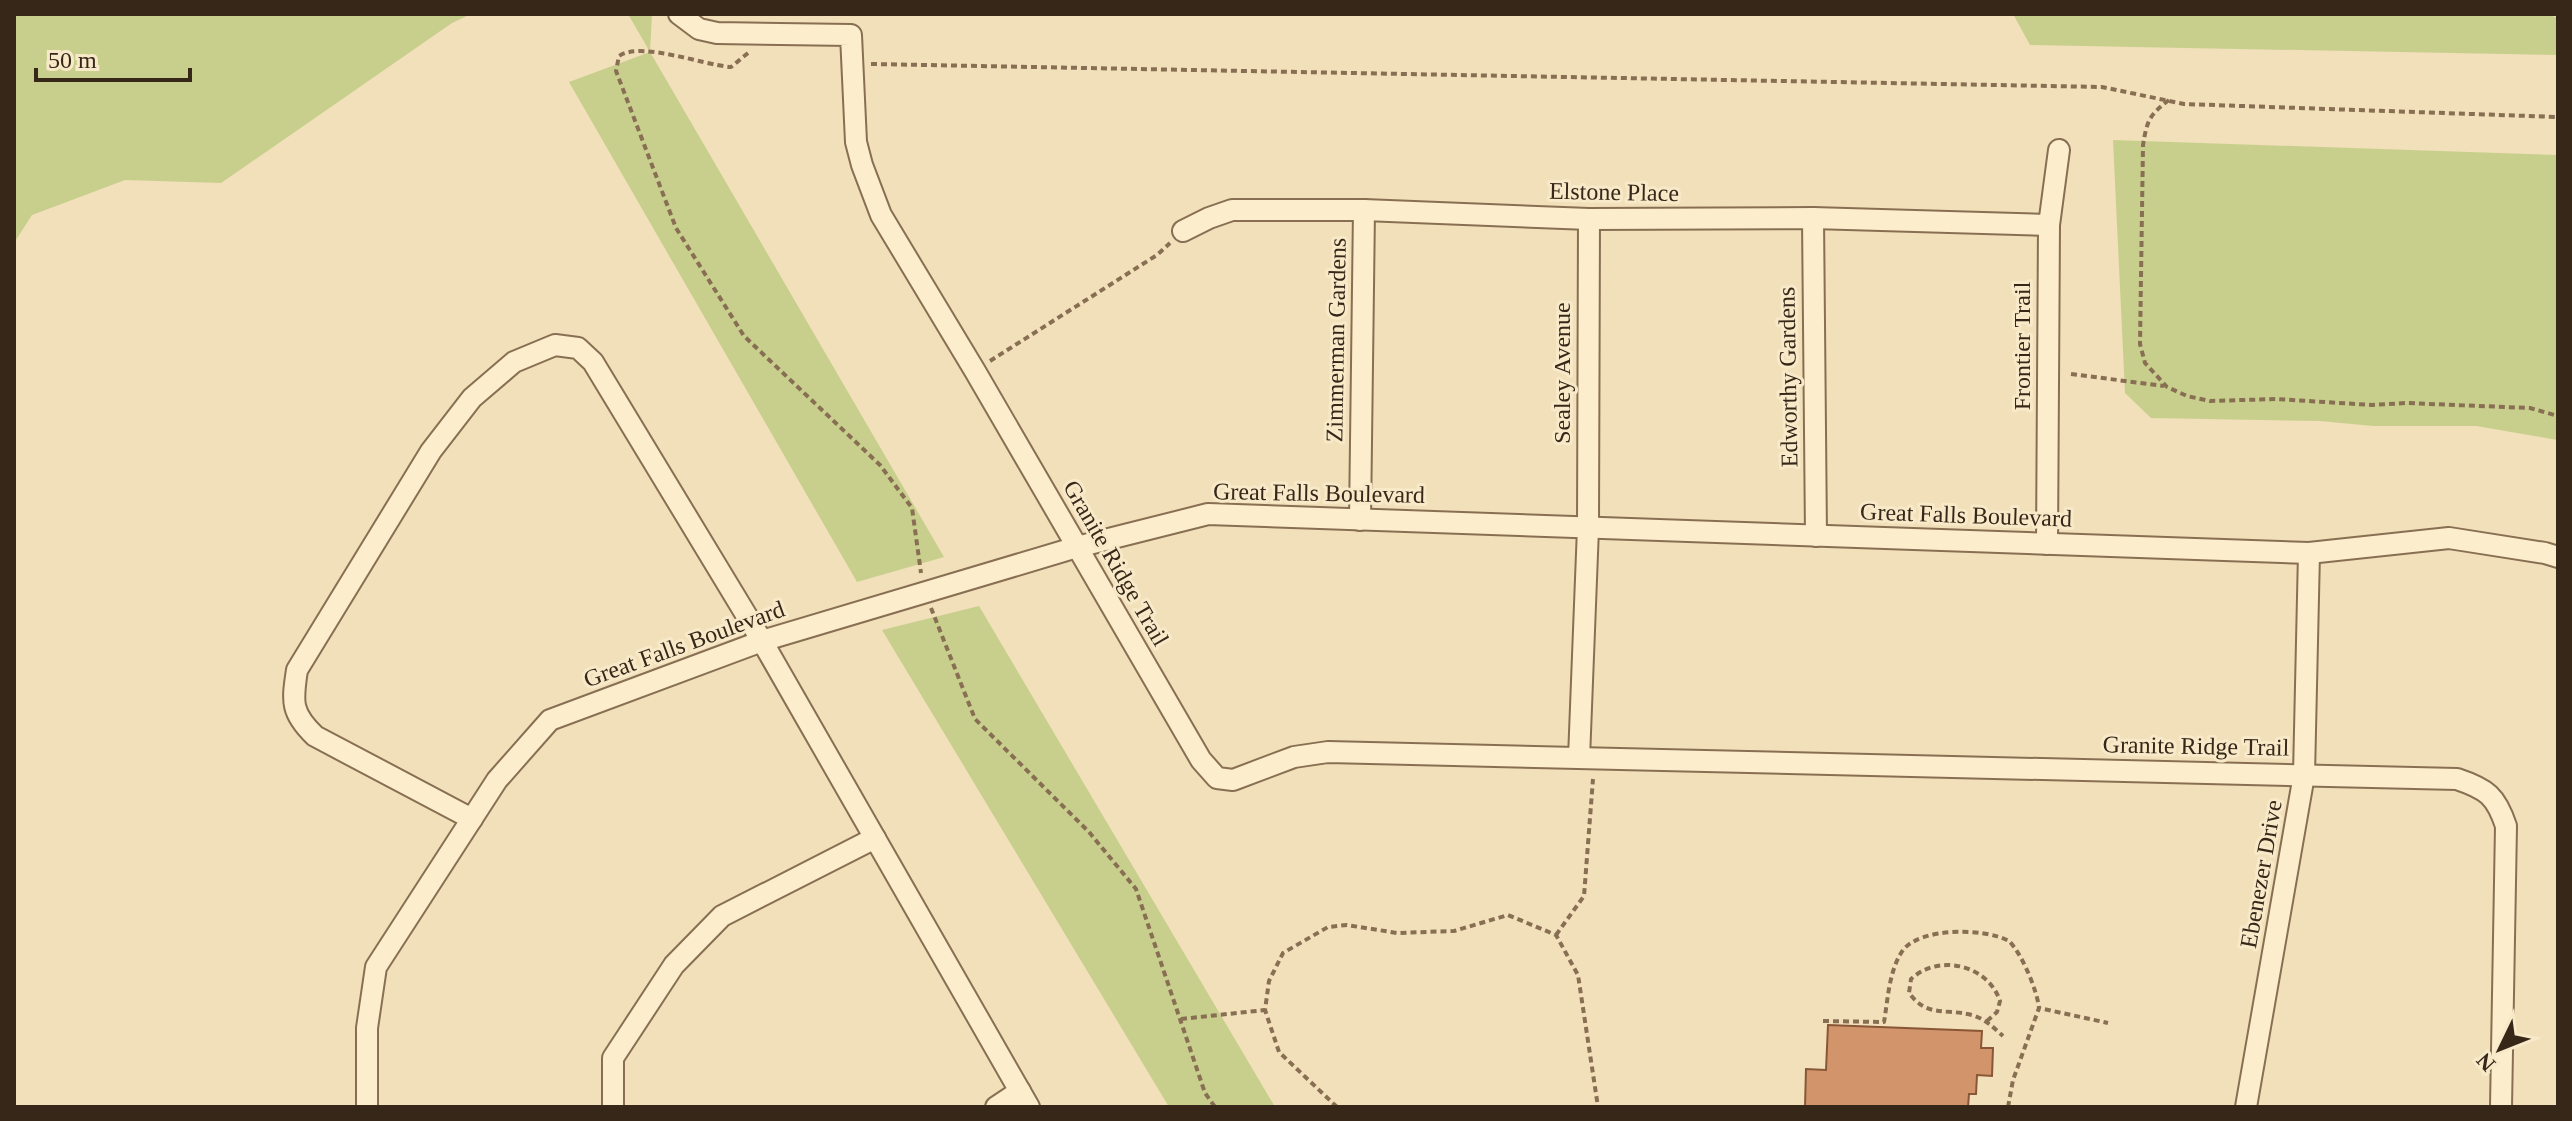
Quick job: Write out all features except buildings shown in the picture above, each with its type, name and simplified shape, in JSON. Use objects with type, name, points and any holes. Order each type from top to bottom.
[{"type":"street","points":[[682,17],[699,29],[717,33],[770,34]]},
{"type":"street","name":"Granite Ridge Trail","points":[[770,34],[851,35],[856,142],[869,188],[881,215],[1201,760],[1217,778],[1233,780],[1294,757],[1328,752],[2457,779],[2480,787],[2499,805],[2506,826],[2501,1107]]},
{"type":"street","name":"Frontier Trail","points":[[2047,544],[2049,225],[2059,150]]},
{"type":"street","name":"Elstone Place","points":[[1183,231],[1232,210],[1364,210],[1589,219],[1813,218],[2049,225]]},
{"type":"street","name":"Zimmerman Gardens","points":[[1360,520],[1364,210]]},
{"type":"street","name":"Edworthy Gardens","points":[[1813,218],[1816,536]]},
{"type":"street","name":"Sealey Avenue","points":[[1588,528],[1589,219]]},
{"type":"street","points":[[472,819],[315,736],[300,721],[293,697],[297,670],[431,451],[472,398],[514,362],[555,345],[578,348],[593,362],[762,641],[1024,1099],[996,1107]]},
{"type":"street","name":"Great Falls Boulevard","points":[[367,1107],[367,1028],[376,967],[497,780],[550,720],[762,641],[1077,547],[1208,514],[2309,553],[2449,538],[2558,557]]},
{"type":"street","points":[[1587,758],[1588,528]]},
{"type":"street","name":"Ebenezer Drive","points":[[2246,1107],[2304,775],[2309,553]]},
{"type":"street","points":[[613,1107],[613,1058],[674,965],[722,916],[875,838]]},
{"type":"path","points":[[770,34],[731,67],[674,55],[627,50],[619,56],[616,71],[676,228],[744,336],[880,465],[912,508],[924,592],[975,719],[1089,832],[1136,889],[1205,1093],[1215,1107]]},
{"type":"path","points":[[869,64],[2102,87],[2184,104],[2222,107],[2558,117]]},
{"type":"path","points":[[2167,387],[2145,363],[2140,344],[2143,145],[2146,125],[2153,112],[2169,100]]},
{"type":"path","points":[[975,371],[1157,255],[1183,231]]},
{"type":"path","points":[[2071,374],[2167,387],[2210,401],[2276,399],[2372,405],[2406,403],[2530,408],[2558,416]]},
{"type":"path","points":[[1556,935],[1584,896],[1587,758]]},
{"type":"path","points":[[1337,1107],[1279,1052],[1265,1010],[1269,981],[1283,953],[1328,927],[1347,925],[1397,933],[1454,931],[1508,915],[1556,935],[1578,975],[1598,1107]]},
{"type":"path","points":[[1823,1021],[1884,1022],[1893,972],[1901,953],[1910,944],[1953,930],[2009,941],[2020,958],[2039,1008],[2013,1080],[2008,1107]]},
{"type":"path","points":[[1987,1021],[1997,1012],[2000,1001],[1992,984],[1975,971],[1959,966],[1930,968],[1911,979],[1909,993],[1925,1009],[1973,1015],[1987,1021],[2003,1036]]},
{"type":"path","points":[[2039,1008],[2108,1023]]},
{"type":"path","points":[[1181,1019],[1265,1010]]},
{"type":"green space","points":[[14,14],[471,14],[452,23],[221,183],[125,180],[32,215],[14,243]]},
{"type":"green space","points":[[628,14],[652,14],[650,52]]},
{"type":"green space","points":[[2013,14],[2547,14],[2558,18],[2558,55],[2030,45]]},
{"type":"green space","points":[[650,52],[944,557],[857,582],[569,82]]},
{"type":"green space","points":[[2113,140],[2558,155],[2558,440],[2476,426],[2373,426],[2320,421],[2151,418],[2125,393]]},
{"type":"green space","points":[[979,606],[1275,1107],[1169,1107],[882,630]]}]
